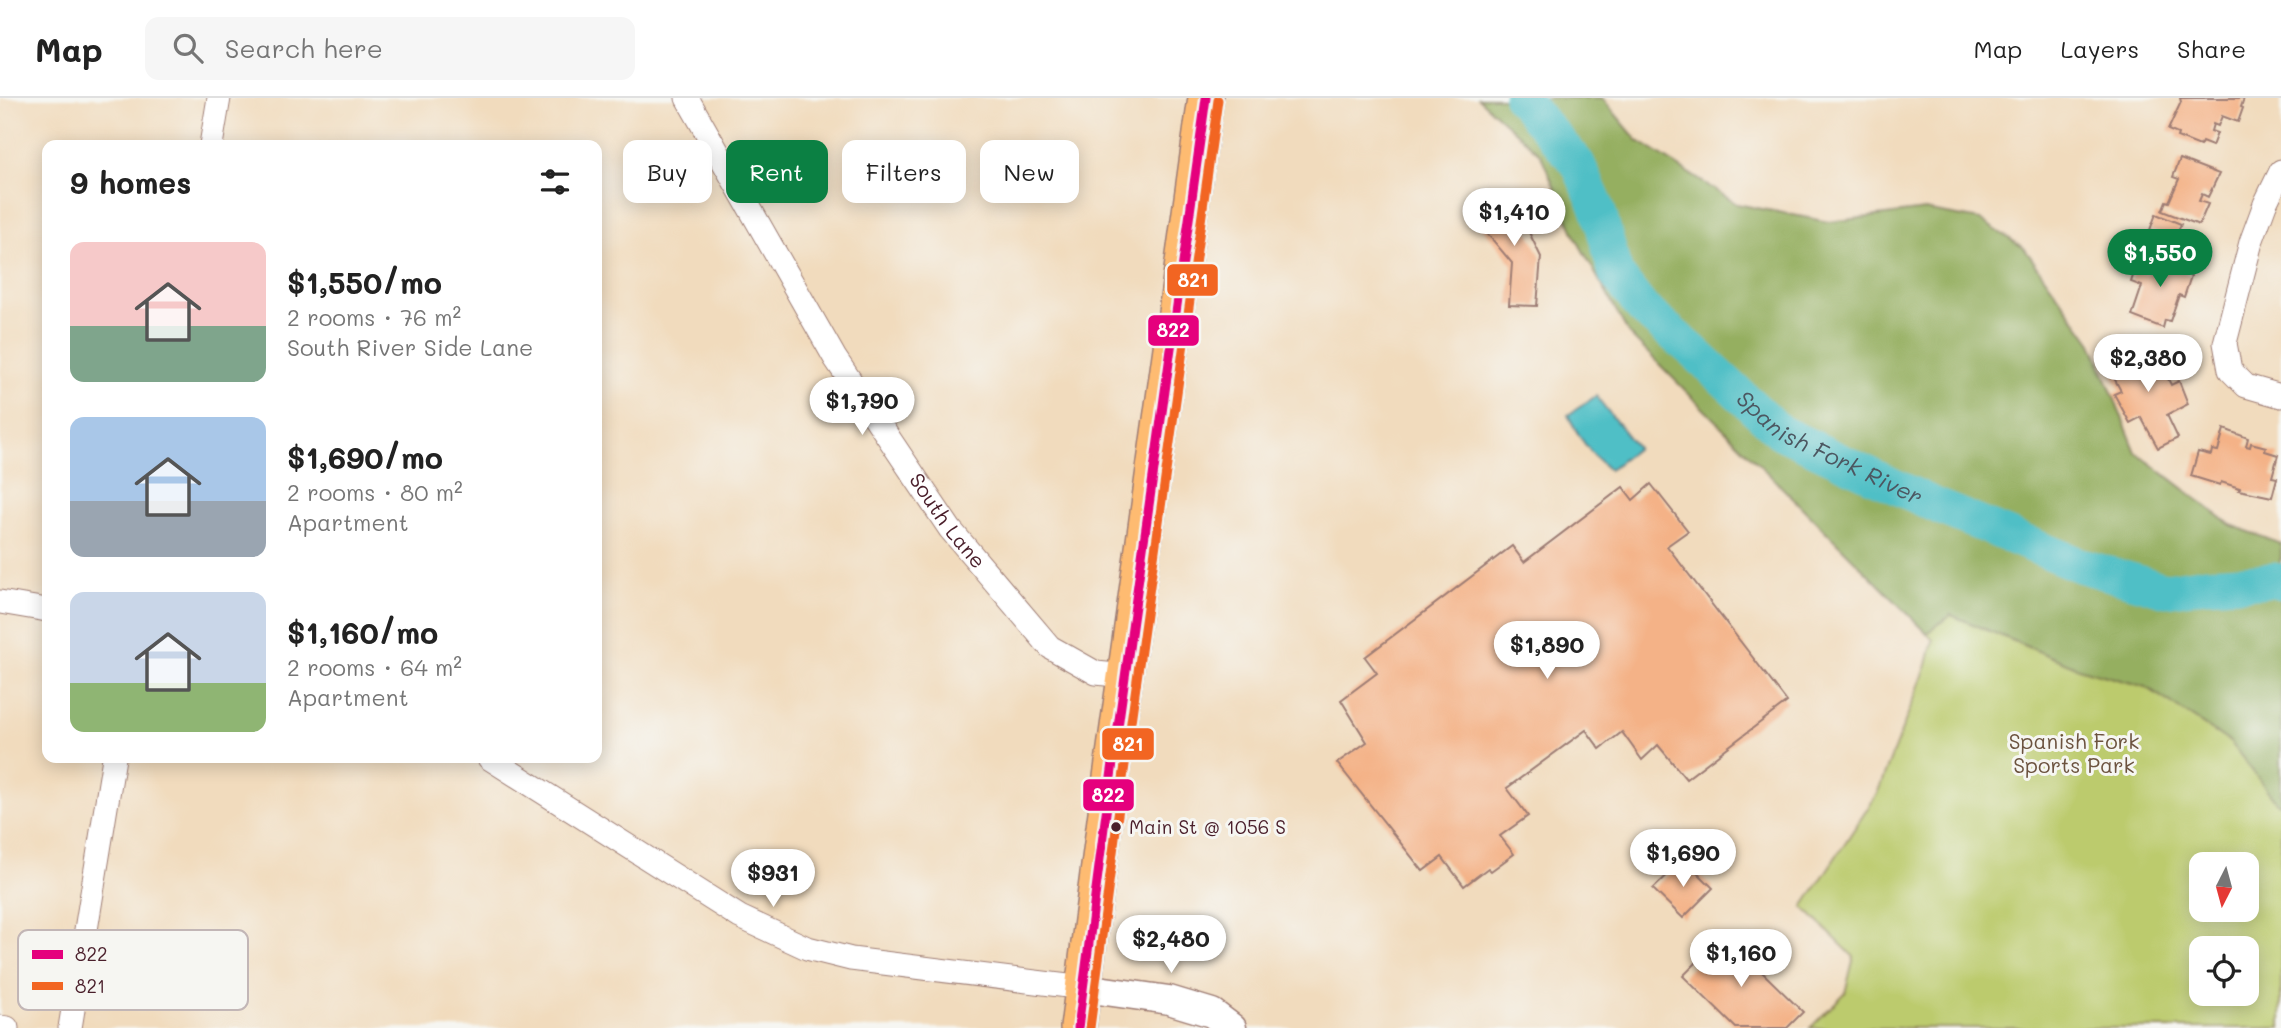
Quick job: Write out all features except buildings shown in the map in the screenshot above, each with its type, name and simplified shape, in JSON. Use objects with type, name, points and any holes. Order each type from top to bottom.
[{"type":"main road","points":[[1078,1028],[1206,98]]},
{"type":"street","points":[[212,140],[219,98]]},
{"type":"street","name":"South Lane","points":[[687,98],[835,358],[950,529],[1050,647],[1096,673],[1126,676]]},
{"type":"street","points":[[2281,171],[2251,242],[2225,343],[2230,370],[2246,386],[2281,396]]},
{"type":"street","points":[[0,602],[42,609]]},
{"type":"street","points":[[86,930],[113,763]]},
{"type":"street","points":[[497,763],[740,917],[807,948],[876,963],[1169,1000],[1212,1013],[1232,1028]]},
{"type":"street","points":[[70,1028],[73,1010]]},
{"type":"street","points":[[0,1027],[7,1028]]},
{"type":"green space","points":[[1478,98],[1602,98],[1637,140],[1737,204],[1829,222],[1925,210],[1980,220],[2024,248],[2092,343],[2136,452],[2231,525],[2281,544],[2281,804],[2278,804],[2231,743],[2146,687],[2081,669],[1951,615],[1927,633],[1629,334],[1577,240],[1541,155]]},
{"type":"green space","name":"Spanish Fork Sports Park","points":[[1977,533],[2281,592],[2281,1028],[1810,1028],[1845,993],[1854,957],[1803,907],[1877,794],[1927,665],[1933,640],[1927,633],[1944,619]]},
{"type":"water","points":[[1596,396],[1637,448],[1609,470],[1586,445],[1568,415]]},
{"type":"waterway","name":"Spanish Fork River","points":[[1521,98],[1578,164],[1598,209],[1616,274],[1643,309],[1693,351],[1780,432],[1939,507],[2082,566],[2166,590],[2206,584],[2275,580],[2281,582]]},
{"type":"transit line","name":"822","points":[[1078,1028],[1206,98]]},
{"type":"transit line","name":"821","points":[[1090,1028],[1218,100]]},
{"type":"place","name":"Main St @ 1056 S","points":[[1116,827]]}]
